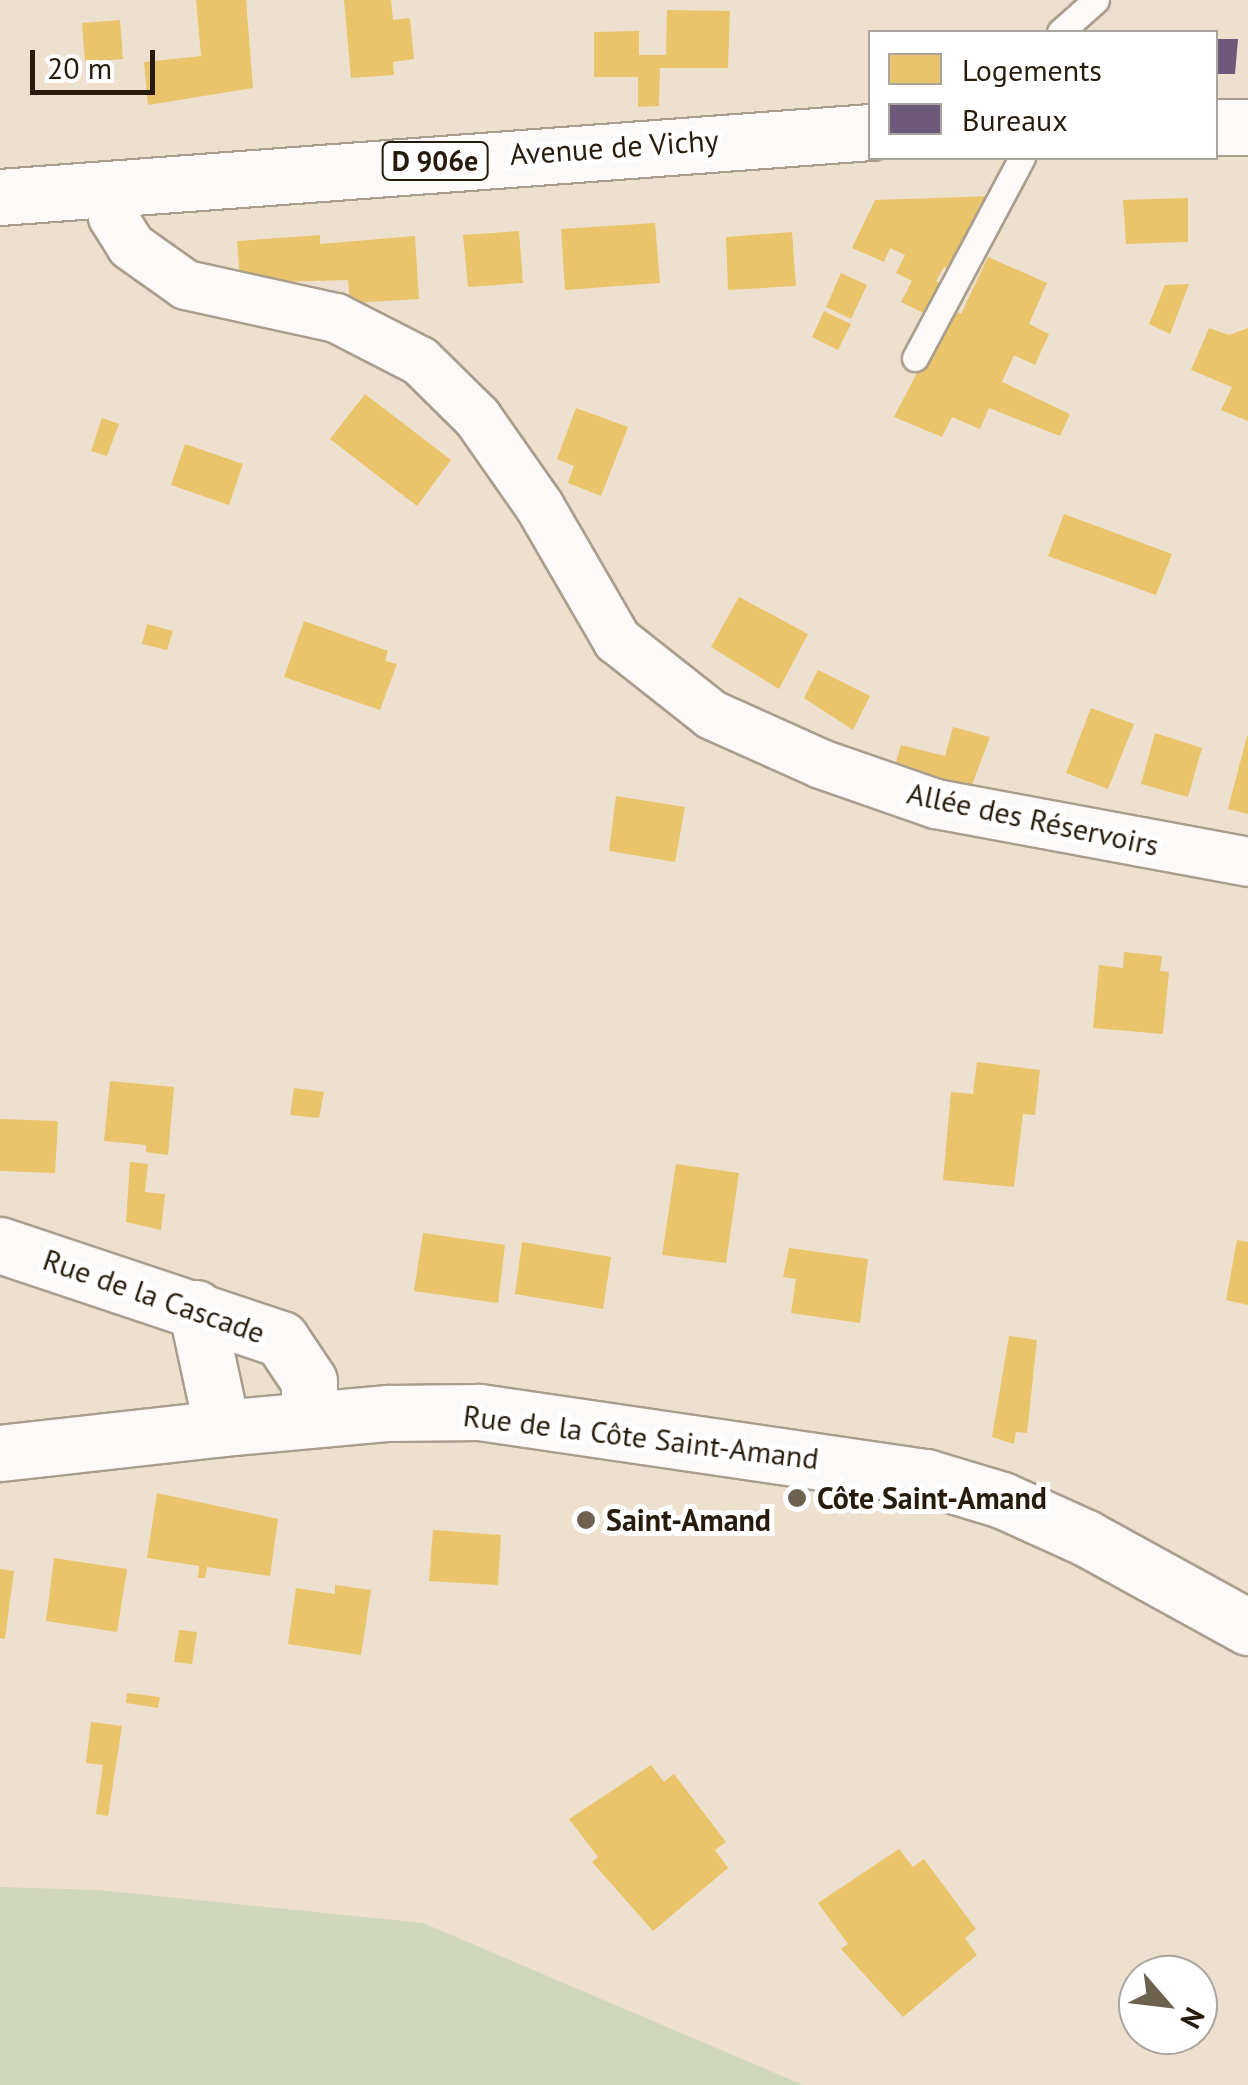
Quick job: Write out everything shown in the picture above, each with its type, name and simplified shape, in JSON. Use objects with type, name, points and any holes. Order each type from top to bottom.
[{"type":"main road","points":[[1218,127],[1248,127]]},
{"type":"main road","name":"Avenue de Vichy","points":[[0,197],[868,132]]},
{"type":"main road","name":"Rue de la Cascade","points":[[0,1244],[282,1340],[309,1380],[309,1420]]},
{"type":"main road","points":[[196,1308],[222,1428]]},
{"type":"main road","name":"Rue de la Côte Saint-Amand","points":[[0,1452],[309,1420],[478,1412],[926,1476],[1002,1500],[1086,1538],[1248,1627]]},
{"type":"street","name":"Allée des Réservoirs","points":[[109,190],[113,217],[131,246],[186,285],[336,318],[420,361],[477,417],[540,507],[617,640],[712,715],[821,764],[936,804],[1248,862]]},
{"type":"lane","points":[[1062,30],[1096,0]]},
{"type":"lane","points":[[915,358],[1021,160]]},
{"type":"green space","points":[[0,1887],[98,1890],[423,1923],[803,2085],[0,2085]]},
{"type":"building: Logements","points":[[196,0],[246,0],[253,88],[148,105],[144,62],[201,56]]},
{"type":"building: Logements","points":[[344,0],[391,0],[393,20],[410,18],[414,59],[393,62],[394,75],[351,78]]},
{"type":"building: Logements","points":[[667,10],[730,11],[728,68],[660,68],[659,106],[638,107],[638,77],[594,77],[594,32],[639,31],[639,55],[666,55]]},
{"type":"building: Logements","points":[[120,20],[123,59],[85,62],[82,23]]},
{"type":"building: Logements","points":[[992,196],[956,273],[944,267],[936,281],[944,284],[928,315],[901,302],[912,281],[896,273],[905,255],[890,248],[884,262],[852,248],[875,200]]},
{"type":"building: Logements","points":[[1188,198],[1188,242],[1126,244],[1123,200]]},
{"type":"building: Logements","points":[[655,223],[660,283],[565,290],[561,229]]},
{"type":"building: Logements","points":[[519,231],[523,283],[468,287],[463,235]]},
{"type":"building: Logements","points":[[792,232],[796,286],[728,290],[726,237]]},
{"type":"building: Logements","points":[[320,235],[320,244],[415,236],[419,299],[350,303],[348,280],[240,283],[237,241]]},
{"type":"building: Logements","points":[[988,257],[1047,283],[1029,324],[1049,334],[1035,365],[1014,355],[1002,382],[1070,414],[1060,436],[989,408],[980,429],[952,417],[942,437],[894,417],[950,309],[961,314]]},
{"type":"building: Logements","points":[[841,273],[867,285],[851,319],[826,307]]},
{"type":"building: Logements","points":[[1189,284],[1170,334],[1149,324],[1165,285]]},
{"type":"building: Logements","points":[[824,311],[851,324],[838,350],[812,337]]},
{"type":"building: Logements","points":[[1209,328],[1229,335],[1248,328],[1248,421],[1221,410],[1232,387],[1191,370]]},
{"type":"building: Logements","points":[[365,394],[451,460],[417,506],[330,439]]},
{"type":"building: Logements","points":[[576,408],[628,427],[601,496],[568,483],[574,466],[557,459]]},
{"type":"building: Logements","points":[[102,418],[119,424],[107,456],[91,451]]},
{"type":"building: Logements","points":[[185,444],[243,464],[229,505],[171,485]]},
{"type":"building: Logements","points":[[1064,514],[1172,554],[1156,595],[1048,556]]},
{"type":"building: Logements","points":[[739,597],[808,634],[779,689],[711,647]]},
{"type":"building: Logements","points":[[304,621],[388,651],[385,661],[397,664],[380,710],[284,677]]},
{"type":"building: Logements","points":[[147,624],[173,631],[167,650],[142,644]]},
{"type":"building: Logements","points":[[818,670],[870,696],[853,730],[804,698]]},
{"type":"building: Logements","points":[[1091,708],[1134,724],[1108,789],[1066,773]]},
{"type":"building: Logements","points":[[953,727],[990,737],[970,790],[894,769],[901,745],[945,756]]},
{"type":"building: Logements","points":[[1155,733],[1202,748],[1188,797],[1141,784]]},
{"type":"building: Logements","points":[[1248,736],[1248,814],[1228,809]]},
{"type":"building: Logements","points":[[616,796],[685,807],[675,862],[609,851]]},
{"type":"building: Logements","points":[[1124,952],[1162,956],[1160,971],[1169,972],[1163,1034],[1093,1028],[1099,965],[1123,968]]},
{"type":"building: Logements","points":[[977,1062],[1040,1070],[1035,1115],[1023,1114],[1014,1187],[943,1180],[951,1092],[973,1094]]},
{"type":"building: Logements","points":[[110,1081],[174,1087],[168,1155],[146,1152],[146,1145],[104,1141]]},
{"type":"building: Logements","points":[[294,1088],[324,1092],[319,1118],[290,1115]]},
{"type":"building: Logements","points":[[0,1119],[58,1121],[55,1173],[0,1171]]},
{"type":"building: Logements","points":[[130,1162],[148,1164],[145,1192],[165,1194],[161,1230],[126,1222]]},
{"type":"building: Logements","points":[[676,1164],[739,1173],[726,1263],[662,1255]]},
{"type":"building: Logements","points":[[423,1233],[505,1245],[498,1303],[414,1291]]},
{"type":"building: Logements","points":[[1237,1240],[1248,1242],[1248,1305],[1226,1300]]},
{"type":"building: Logements","points":[[522,1242],[611,1257],[603,1309],[515,1294]]},
{"type":"building: Logements","points":[[789,1248],[868,1259],[860,1323],[791,1313],[796,1279],[783,1277]]},
{"type":"building: Logements","points":[[1009,1336],[1037,1340],[1027,1433],[1016,1432],[1014,1444],[992,1437]]},
{"type":"building: Logements","points":[[157,1493],[278,1519],[270,1576],[207,1567],[205,1578],[198,1578],[199,1566],[147,1558]]},
{"type":"building: Logements","name":"Saint-Amand","points":[[581,1507],[598,1513],[592,1532],[575,1527]]},
{"type":"building: Logements","points":[[433,1530],[501,1535],[498,1585],[429,1581]]},
{"type":"building: Logements","points":[[54,1558],[127,1569],[117,1632],[46,1621]]},
{"type":"building: Logements","points":[[0,1569],[14,1571],[5,1639],[0,1638]]},
{"type":"building: Logements","points":[[335,1585],[371,1590],[361,1655],[288,1644],[296,1588],[335,1594]]},
{"type":"building: Logements","points":[[179,1630],[197,1632],[192,1664],[174,1662]]},
{"type":"building: Logements","points":[[127,1693],[160,1697],[158,1708],[126,1703]]},
{"type":"building: Logements","points":[[91,1722],[122,1726],[108,1816],[96,1814],[103,1765],[86,1763]]},
{"type":"building: Logements","points":[[651,1765],[664,1782],[674,1774],[726,1842],[715,1850],[728,1868],[653,1931],[592,1862],[598,1857],[569,1819]]},
{"type":"building: Logements","points":[[899,1849],[913,1867],[924,1859],[976,1929],[965,1938],[977,1955],[903,2017],[841,1949],[848,1944],[818,1903]]},
{"type":"building: Bureaux","points":[[1218,39],[1238,39],[1235,74],[1218,74]]},
{"type":"place","name":"Côte Saint-Amand","points":[[797,1498]]},
{"type":"place","name":"Saint-Amand","points":[[586,1520]]}]
